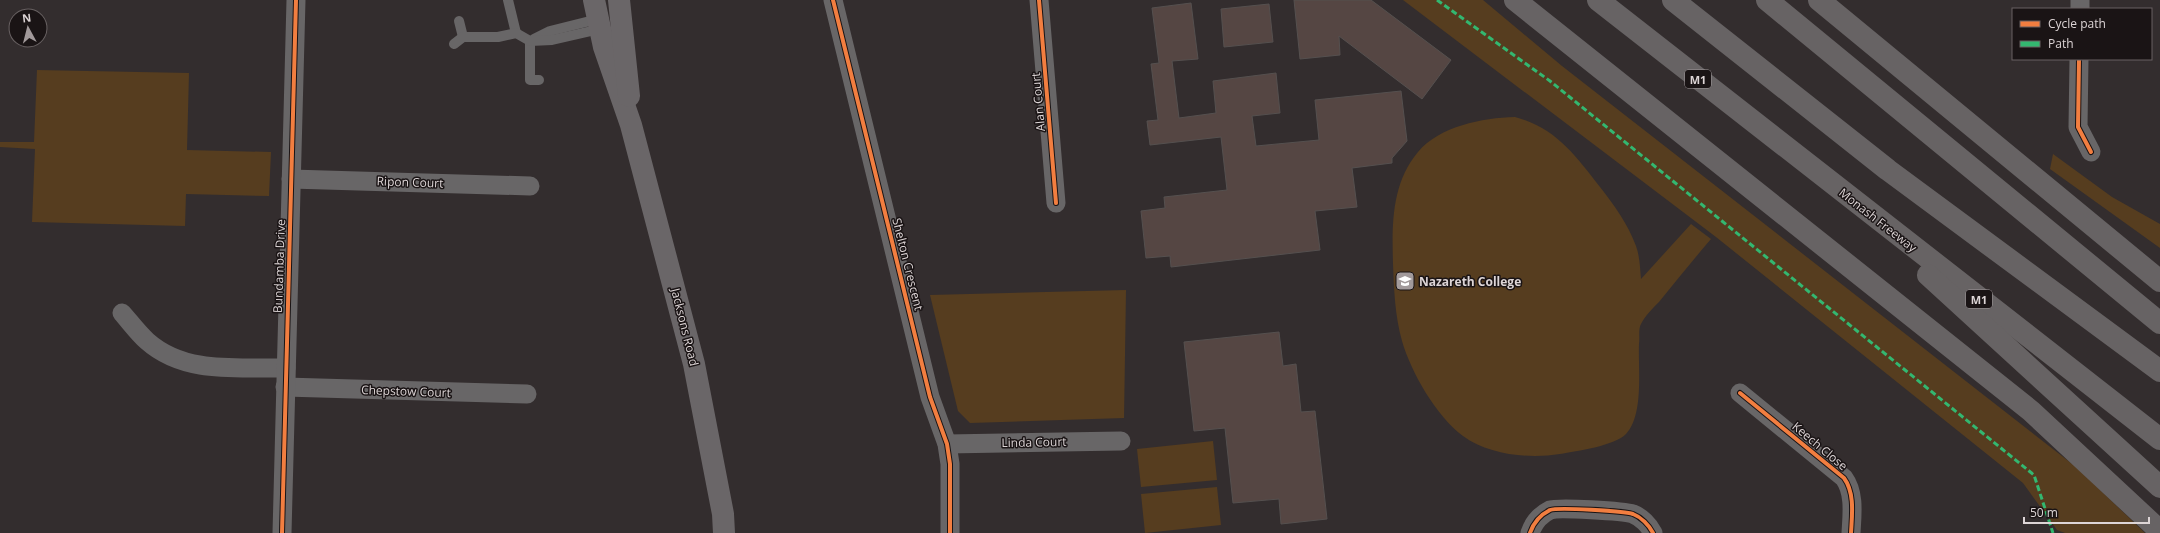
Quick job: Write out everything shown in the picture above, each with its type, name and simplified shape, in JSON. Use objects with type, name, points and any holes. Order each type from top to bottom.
[{"type":"highway","points":[[1515,0],[2031,411],[2160,531]]},
{"type":"highway","name":"Monash Freeway","points":[[1598,0],[2160,440]]},
{"type":"highway","points":[[1673,0],[1888,170],[2160,371]]},
{"type":"highway","points":[[1767,0],[2160,323]]},
{"type":"highway","points":[[1820,0],[2160,281]]},
{"type":"highway","points":[[1798,158],[2160,487]]},
{"type":"main road","name":"Jacksons Road","points":[[619,0],[631,125]]},
{"type":"main road","name":"Jacksons Road","points":[[597,16],[612,72],[631,125],[694,364],[723,514],[724,533]]},
{"type":"street","name":"Bundamba Drive","points":[[282,533],[296,0]]},
{"type":"street","name":"Shelton Crescent","points":[[833,0],[930,398],[947,444],[951,477],[950,533]]},
{"type":"street","name":"Alan Court","points":[[1039,0],[1056,203]]},
{"type":"street","points":[[2079,60],[2078,127],[2091,152]]},
{"type":"street","name":"Ripon Court","points":[[291,178],[530,186]]},
{"type":"street","points":[[122,314],[147,341],[173,356],[192,364],[210,367],[286,368]]},
{"type":"street","name":"Chepstow Court","points":[[285,388],[527,394]]},
{"type":"street","name":"Keech Close","points":[[1740,393],[1844,478],[1850,490],[1852,502],[1851,533]]},
{"type":"street","name":"Linda Court","points":[[947,444],[1121,441]]},
{"type":"street","points":[[1530,533],[1532,525],[1544,514],[1556,509],[1624,512],[1640,518],[1653,533]]},
{"type":"lane","points":[[508,0],[516,33]]},
{"type":"lane","points":[[454,44],[463,37],[498,37],[516,33],[530,41],[552,40],[597,16]]},
{"type":"lane","points":[[459,21],[463,37]]},
{"type":"lane","points":[[530,41],[530,80],[539,80]]},
{"type":"shaded area","points":[[1403,0],[1483,0],[1562,66],[2076,467],[2145,533],[2065,533],[2057,530],[2023,483],[1716,237]]},
{"type":"shaded area","points":[[37,70],[189,73],[187,150],[271,152],[269,196],[186,194],[185,226],[32,222],[35,149],[0,147],[0,142],[34,142]]},
{"type":"shaded area","points":[[1515,117],[1542,128],[1564,144],[1600,187],[1620,215],[1633,238],[1640,263],[1641,279],[1691,224],[1711,239],[1647,315],[1640,326],[1638,404],[1632,425],[1626,434],[1613,442],[1604,445],[1560,454],[1523,456],[1485,448],[1463,436],[1453,427],[1434,405],[1418,379],[1402,341],[1395,303],[1393,220],[1398,191],[1409,164],[1427,143],[1450,130],[1462,125],[1489,119]]},
{"type":"shaded area","points":[[2053,154],[2112,197],[2160,224],[2160,248],[2050,169]]},
{"type":"shaded area","points":[[1126,290],[1124,418],[970,423],[958,411],[930,295]]},
{"type":"shaded area","points":[[1213,441],[1217,480],[1141,487],[1137,449]]},
{"type":"shaded area","points":[[1217,487],[1221,525],[1145,533],[1141,494]]},
{"type":"building","points":[[1294,0],[1371,0],[1451,60],[1422,99],[1339,36],[1340,55],[1300,59]]},
{"type":"building","points":[[1191,3],[1198,59],[1172,61],[1179,118],[1216,113],[1213,81],[1276,73],[1280,113],[1252,116],[1256,146],[1319,140],[1315,100],[1401,91],[1407,141],[1392,158],[1392,163],[1352,168],[1357,207],[1315,211],[1320,250],[1171,267],[1170,256],[1146,258],[1141,211],[1165,208],[1164,197],[1227,190],[1221,137],[1150,145],[1147,121],[1158,120],[1151,64],[1159,63],[1152,8]]},
{"type":"building","points":[[1269,4],[1273,42],[1224,47],[1221,9]]},
{"type":"building","points":[[1279,332],[1283,366],[1296,364],[1301,412],[1315,411],[1327,519],[1281,524],[1279,499],[1233,503],[1225,428],[1194,431],[1184,342]]},
{"type":"marked path","points":[[1437,0],[1550,81],[2034,475],[2053,533]]},
{"type":"cycle path","points":[[282,533],[296,0]]},
{"type":"cycle path","points":[[833,0],[930,397],[947,444],[950,464],[950,533]]},
{"type":"cycle path","points":[[1039,0],[1056,203]]},
{"type":"cycle path","points":[[2079,60],[2078,127],[2091,152]]},
{"type":"cycle path","points":[[1740,393],[1844,478],[1848,484],[1851,497],[1851,533]]},
{"type":"cycle path","points":[[1530,533],[1537,520],[1543,514],[1555,509],[1577,509],[1633,514],[1639,517],[1653,533]]},
{"type":"place","name":"Nazareth College","points":[[1405,281]]}]
